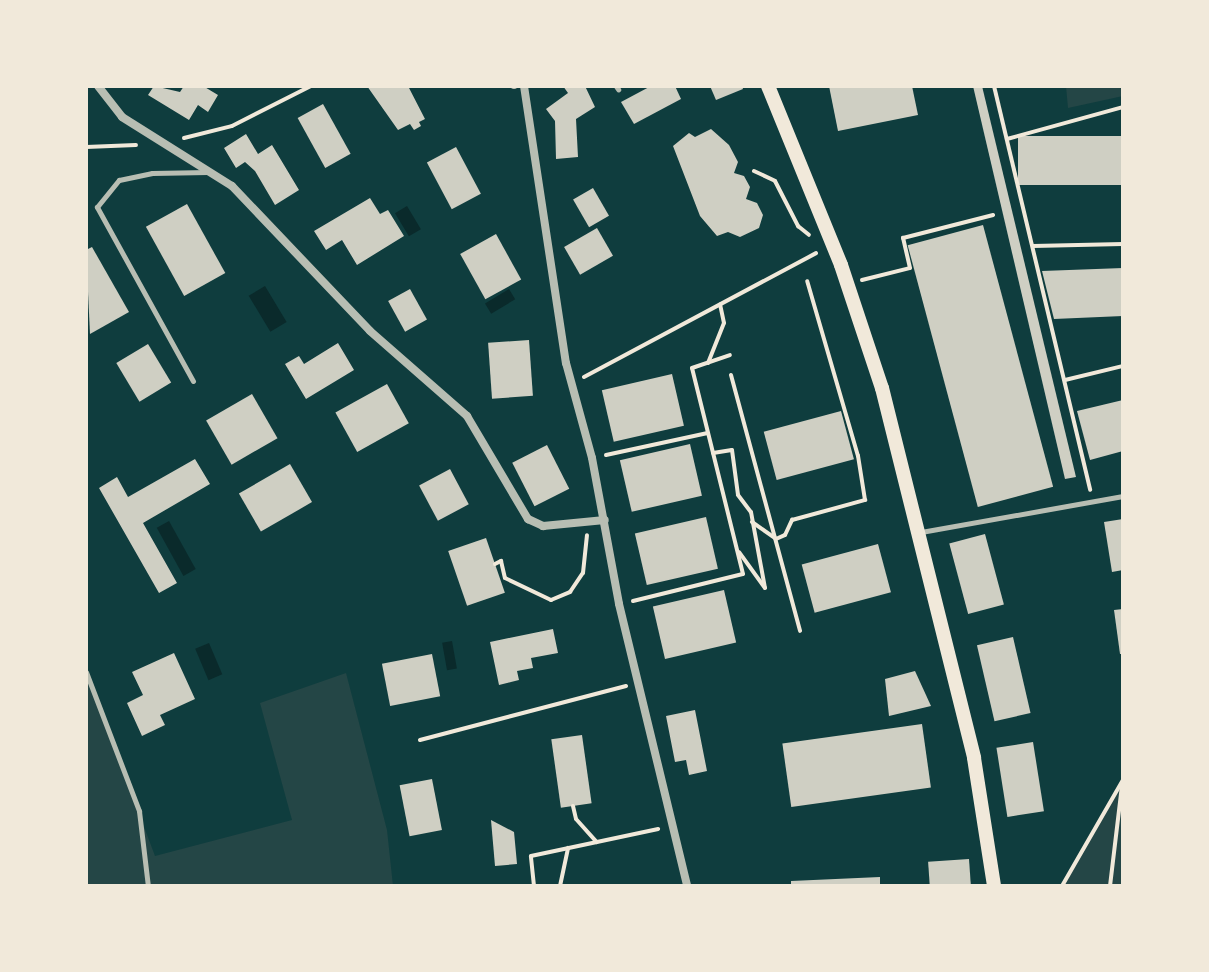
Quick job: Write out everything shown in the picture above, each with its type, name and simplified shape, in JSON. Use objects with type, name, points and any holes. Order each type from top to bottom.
[{"type":"main road","points":[[768,86],[848,283],[882,388],[974,758],[994,886]]},
{"type":"street","points":[[98,86],[122,117],[213,172],[267,221],[370,331],[467,416],[528,519],[543,526],[605,520]]},
{"type":"street","points":[[524,86],[571,384],[592,458],[636,683],[687,886]]},
{"type":"lane","points":[[193,381],[97,207],[119,180],[152,173],[213,172]]},
{"type":"lane","points":[[920,532],[1123,496]]},
{"type":"lane","points":[[86,672],[139,811],[148,886]]},
{"type":"path","points":[[86,147],[165,142],[232,126],[311,86]]},
{"type":"path","points":[[994,86],[1093,500]]},
{"type":"path","points":[[1007,139],[1123,107]]},
{"type":"path","points":[[754,171],[775,181],[798,226],[811,237]]},
{"type":"path","points":[[848,283],[910,268],[903,238],[993,215]]},
{"type":"path","points":[[571,384],[833,244]]},
{"type":"path","points":[[1033,246],[1123,244]]},
{"type":"path","points":[[776,539],[785,535],[792,520],[865,500],[858,456],[807,281]]},
{"type":"path","points":[[708,363],[724,323],[720,304]]},
{"type":"path","points":[[619,604],[743,574],[692,368],[730,355]]},
{"type":"path","points":[[1065,380],[1123,366]]},
{"type":"path","points":[[731,375],[800,631]]},
{"type":"path","points":[[592,458],[708,433]]},
{"type":"path","points":[[713,453],[732,450],[738,495],[747,501],[765,588],[737,550]]},
{"type":"path","points":[[495,564],[501,561],[505,578],[551,600],[570,592],[583,573],[589,521]]},
{"type":"path","points":[[752,522],[776,539]]},
{"type":"path","points":[[420,740],[636,683]]},
{"type":"path","points":[[1062,886],[1123,780]]},
{"type":"path","points":[[1110,886],[1123,780]]},
{"type":"path","points":[[573,806],[576,819],[597,842]]},
{"type":"path","points":[[534,886],[531,856],[672,826]]},
{"type":"path","points":[[560,886],[568,848]]},
{"type":"shaded area","points":[[1066,86],[1123,86],[1123,96],[1068,108]]},
{"type":"shaded area","points":[[407,206],[421,229],[409,236],[395,213]]},
{"type":"shaded area","points":[[265,286],[287,322],[270,332],[249,296]]},
{"type":"shaded area","points":[[509,289],[515,299],[491,314],[485,303]]},
{"type":"shaded area","points":[[169,521],[196,569],[183,576],[157,528]]},
{"type":"shaded area","points":[[452,641],[457,669],[447,670],[442,643]]},
{"type":"shaded area","points":[[209,643],[222,674],[208,680],[195,649]]},
{"type":"shaded area","points":[[86,672],[155,856],[292,820],[260,703],[346,673],[387,830],[393,886],[86,886]]},
{"type":"shaded area","points":[[1123,780],[1123,886],[1062,886]]},
{"type":"building","points":[[154,86],[180,92],[184,86],[203,86],[218,95],[208,112],[198,105],[189,120],[148,95]]},
{"type":"building","points":[[367,86],[408,86],[425,119],[419,122],[421,126],[414,130],[410,124],[398,130]]},
{"type":"building","points":[[563,86],[585,86],[595,107],[576,119],[578,157],[556,159],[555,121],[546,109],[568,93]]},
{"type":"building","points":[[651,86],[675,86],[681,99],[634,124],[621,102]]},
{"type":"building","points":[[710,86],[742,86],[743,89],[716,100]]},
{"type":"building","points":[[829,86],[912,86],[918,115],[838,131]]},
{"type":"building","points":[[973,86],[982,86],[1076,477],[1065,479]]},
{"type":"building","points":[[323,104],[351,154],[325,168],[298,118]]},
{"type":"building","points":[[711,129],[729,145],[738,162],[734,173],[744,176],[750,187],[746,199],[757,203],[763,215],[759,228],[740,237],[728,232],[717,236],[700,216],[673,146],[689,133],[695,137]]},
{"type":"building","points":[[246,134],[258,154],[272,145],[299,190],[275,205],[255,171],[245,162],[236,168],[224,148]]},
{"type":"building","points":[[1018,136],[1123,136],[1123,185],[1018,185]]},
{"type":"building","points":[[456,147],[481,194],[452,209],[427,162]]},
{"type":"building","points":[[593,188],[609,216],[589,227],[573,200]]},
{"type":"building","points":[[370,198],[380,214],[388,210],[404,236],[357,265],[342,240],[326,250],[314,231]]},
{"type":"building","points":[[187,204],[225,273],[184,296],[146,227]]},
{"type":"building","points":[[983,225],[1053,487],[978,507],[908,245]]},
{"type":"building","points":[[597,228],[613,256],[580,275],[564,247]]},
{"type":"building","points":[[496,234],[521,279],[485,299],[460,254]]},
{"type":"building","points":[[92,247],[129,312],[90,334],[86,250]]},
{"type":"building","points":[[1123,268],[1123,316],[1054,319],[1042,271]]},
{"type":"building","points":[[410,289],[427,320],[405,332],[388,301]]},
{"type":"building","points":[[529,340],[533,396],[492,399],[488,343]]},
{"type":"building","points":[[338,343],[354,370],[306,399],[285,364],[299,356],[304,364]]},
{"type":"building","points":[[148,344],[171,383],[139,402],[116,363]]},
{"type":"building","points":[[672,374],[684,426],[614,442],[602,390]]},
{"type":"building","points":[[387,384],[409,423],[357,452],[335,413]]},
{"type":"building","points":[[252,394],[278,438],[232,465],[206,420]]},
{"type":"building","points":[[1123,400],[1123,451],[1090,460],[1077,411]]},
{"type":"building","points":[[841,411],[854,459],[777,480],[764,432]]},
{"type":"building","points":[[690,444],[702,496],[632,512],[620,460]]},
{"type":"building","points":[[547,445],[569,489],[534,506],[512,463]]},
{"type":"building","points":[[195,459],[210,484],[143,523],[177,583],[159,593],[99,488],[117,477],[128,497]]},
{"type":"building","points":[[290,464],[312,502],[261,532],[239,494]]},
{"type":"building","points":[[450,469],[469,504],[438,521],[419,485]]},
{"type":"building","points":[[706,517],[718,569],[647,585],[635,533]]},
{"type":"building","points":[[1123,519],[1123,570],[1112,572],[1104,522]]},
{"type":"building","points":[[985,534],[1004,605],[968,614],[949,544]]},
{"type":"building","points":[[486,538],[505,593],[467,606],[448,551]]},
{"type":"building","points":[[878,544],[891,592],[815,613],[802,564]]},
{"type":"building","points":[[724,590],[736,643],[665,659],[653,606]]},
{"type":"building","points":[[1123,609],[1123,654],[1120,654],[1114,610]]},
{"type":"building","points":[[553,629],[558,653],[531,658],[533,668],[517,671],[519,680],[499,685],[490,642]]},
{"type":"building","points":[[1013,637],[1031,713],[994,721],[977,645]]},
{"type":"building","points":[[174,653],[195,699],[160,715],[165,725],[142,736],[127,703],[143,695],[132,672]]},
{"type":"building","points":[[432,654],[440,696],[390,706],[382,664]]},
{"type":"building","points":[[915,671],[931,706],[889,716],[885,679]]},
{"type":"building","points":[[695,710],[707,771],[689,775],[686,760],[675,762],[666,716]]},
{"type":"building","points":[[922,724],[931,787],[791,807],[782,744]]},
{"type":"building","points":[[582,735],[592,803],[561,808],[551,739]]},
{"type":"building","points":[[1033,742],[1044,811],[1007,817],[996,748]]},
{"type":"building","points":[[432,779],[442,830],[410,836],[400,785]]},
{"type":"building","points":[[491,820],[514,832],[517,864],[495,866]]},
{"type":"building","points":[[969,859],[971,886],[930,886],[928,862]]},
{"type":"building","points":[[880,877],[880,886],[791,886],[791,881]]}]
